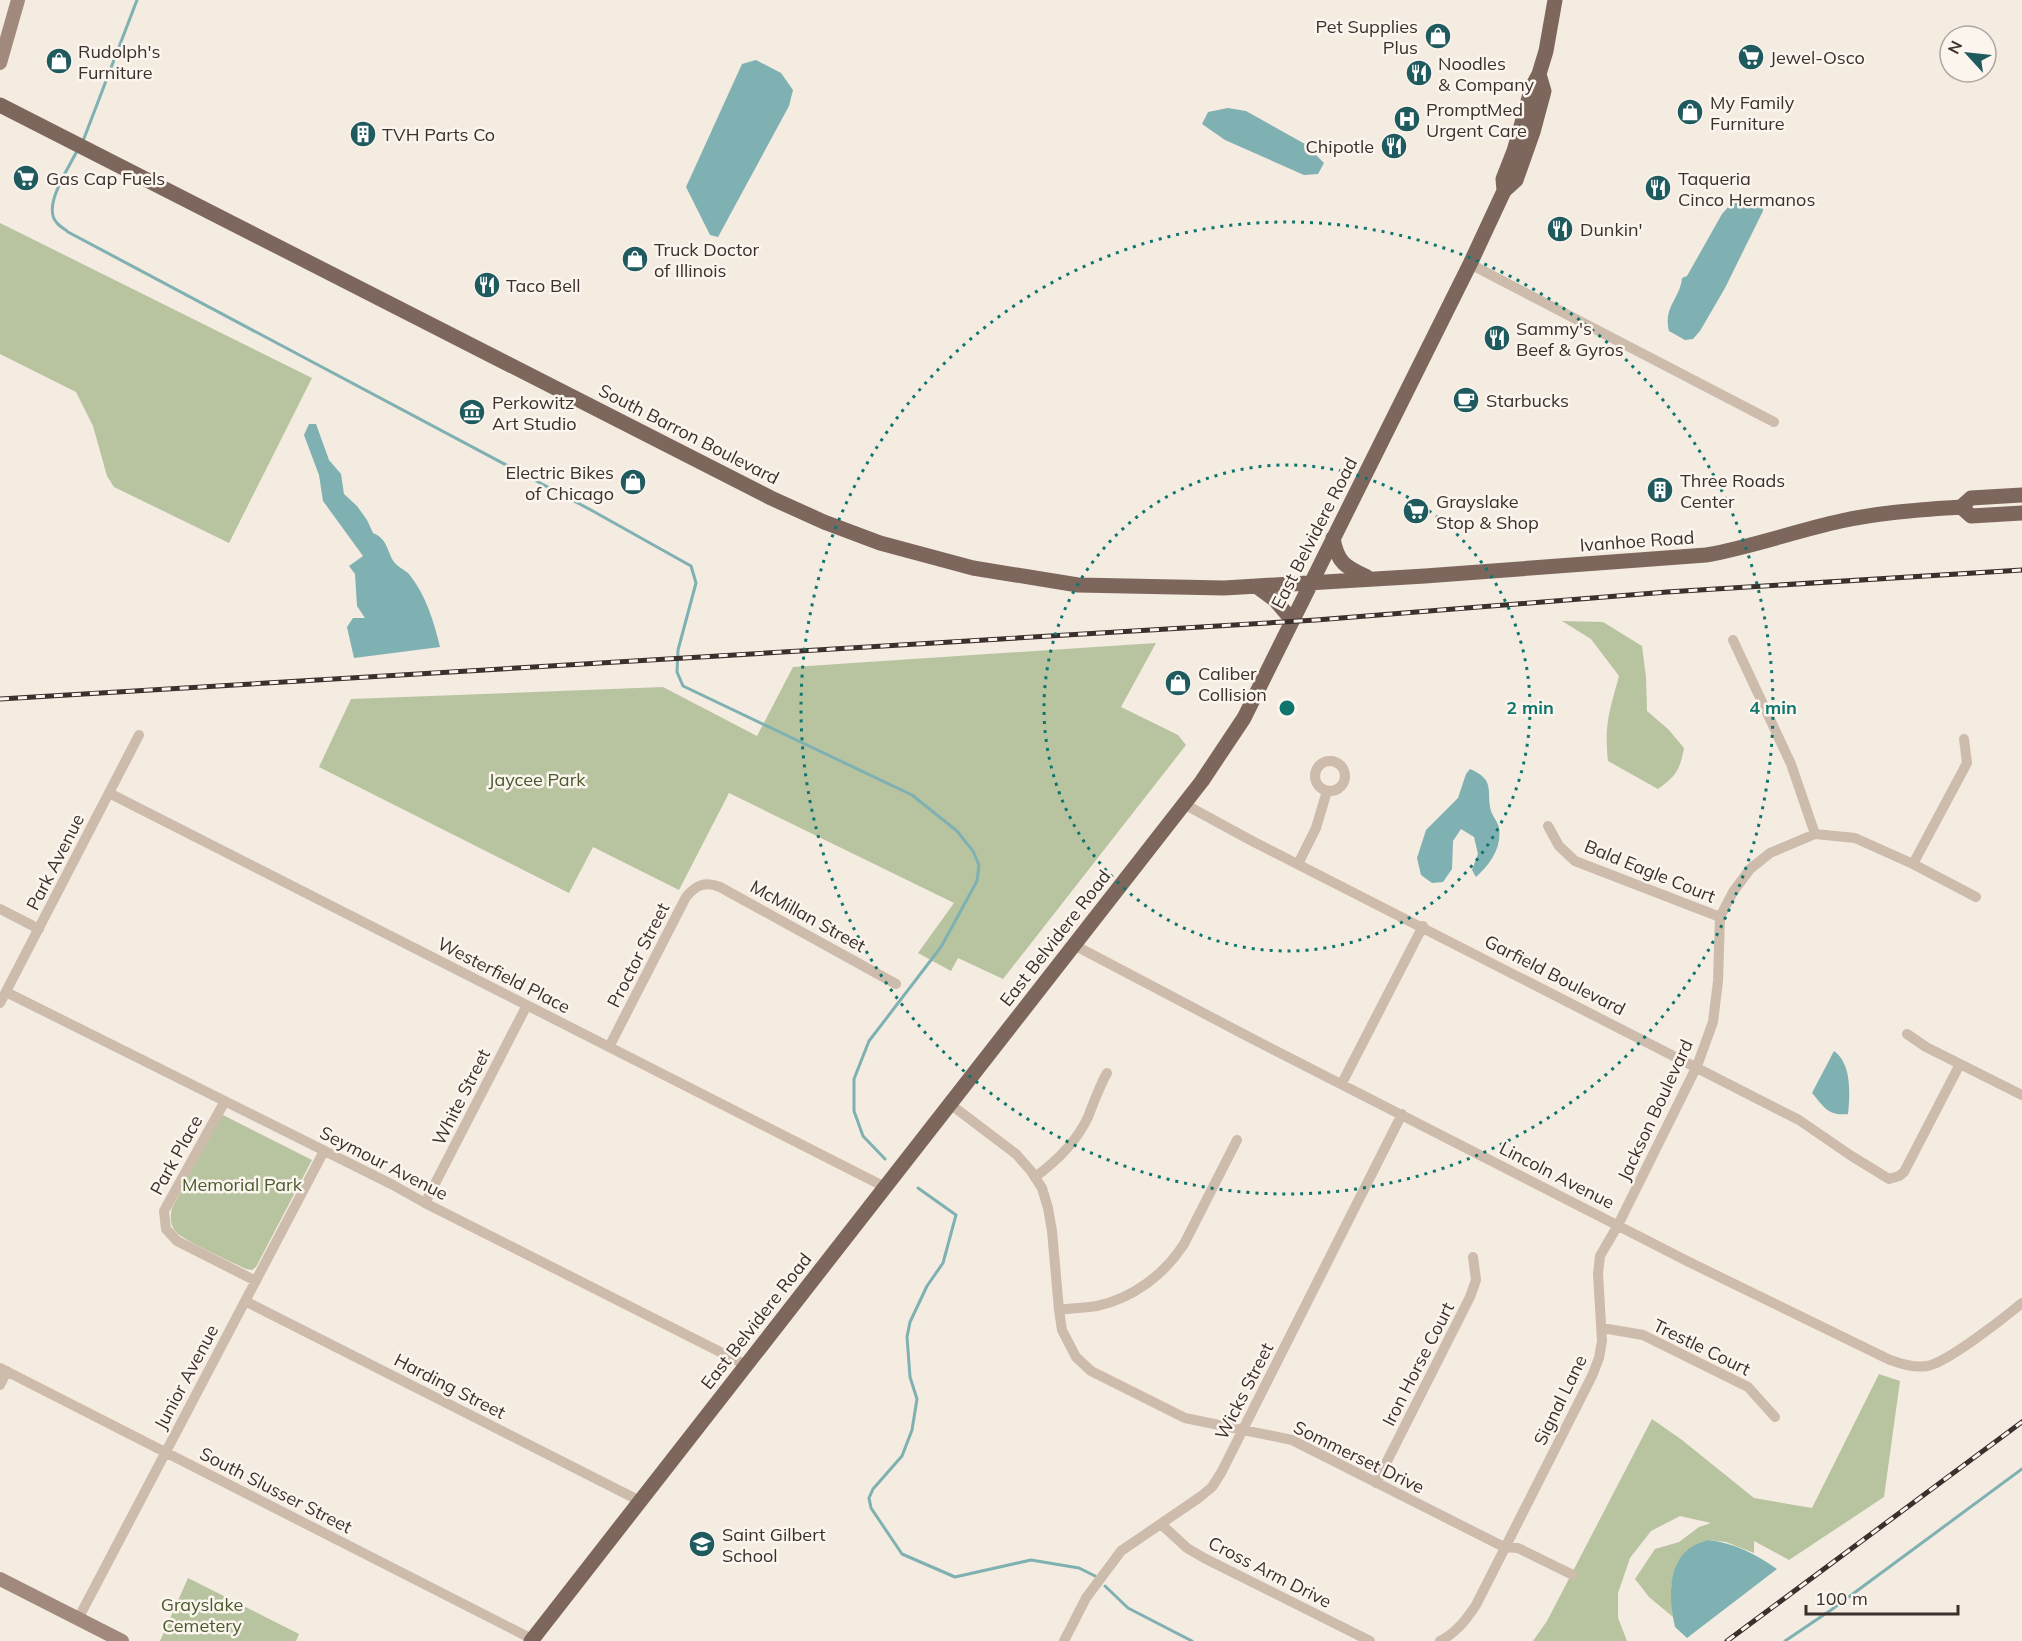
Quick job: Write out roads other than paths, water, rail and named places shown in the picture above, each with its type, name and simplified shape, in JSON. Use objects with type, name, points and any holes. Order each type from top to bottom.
[{"type":"main road","name":"East Belvidere Road","points":[[533,1640],[1202,781],[1244,718],[1470,264],[1504,191],[1503,179],[1514,151],[1532,87],[1539,74],[1546,51],[1555,0]]},
{"type":"main road","name":"South Barron Boulevard","points":[[0,105],[771,498],[824,522],[880,543],[973,568],[1078,585],[1224,588],[1311,582]]},
{"type":"main road","points":[[2022,495],[1971,498],[1961,507],[1971,516],[2022,513]]},
{"type":"main road","name":"Ivanhoe Road","points":[[1311,582],[1706,555],[1743,548],[1861,517],[1961,507]]},
{"type":"main road","points":[[1333,538],[1339,560],[1345,566],[1370,578]]},
{"type":"main road","points":[[1256,586],[1275,600],[1292,620]]},
{"type":"street","points":[[0,63],[18,0]]},
{"type":"street","points":[[1470,264],[1774,422]]},
{"type":"street","points":[[1733,640],[1791,764],[1815,834]]},
{"type":"street","name":"Park Avenue","points":[[0,1004],[139,735]]},
{"type":"street","points":[[1913,864],[1966,762],[1964,739]]},
{"type":"street","points":[[1298,864],[1316,828],[1328,791]]},
{"type":"street","name":"Westerfield Place","points":[[109,793],[885,1187]]},
{"type":"street","name":"Garfield Boulevard","points":[[1184,804],[1799,1120],[1888,1179],[1904,1172],[1960,1064]]},
{"type":"street","name":"Bald Eagle Court","points":[[1548,825],[1559,846],[1575,861],[1720,917]]},
{"type":"street","name":"Jackson Boulevard","points":[[1618,1225],[1697,1066],[1713,1022],[1718,981],[1720,917],[1733,892],[1750,869],[1770,853],[1815,834],[1855,838],[1913,864],[1976,897]]},
{"type":"street","name":"McMillan Street","points":[[701,884],[711,883],[720,887],[896,984]]},
{"type":"street","name":"Proctor Street","points":[[609,1047],[686,897],[701,884]]},
{"type":"street","points":[[0,909],[39,929]]},
{"type":"street","points":[[1342,1083],[1423,926]]},
{"type":"street","name":"Lincoln Avenue","points":[[1074,945],[1689,1262],[1890,1360],[1909,1366],[1928,1366],[1947,1358],[2022,1303]]},
{"type":"street","name":"Seymour Avenue","points":[[6,992],[393,1185],[746,1365]]},
{"type":"street","name":"White Street","points":[[425,1203],[527,1005]]},
{"type":"street","points":[[1906,1034],[1926,1047],[2022,1095]]},
{"type":"street","points":[[1035,1177],[1067,1150],[1077,1136],[1107,1073]]},
{"type":"street","name":"Park Place","points":[[225,1101],[164,1211],[166,1228],[177,1241],[256,1281]]},
{"type":"street","name":"Sommerset Drive","points":[[950,1104],[1016,1154],[1042,1188],[1052,1231],[1062,1330],[1076,1357],[1091,1371],[1185,1419],[1292,1440],[1504,1547],[1518,1548],[1573,1575]]},
{"type":"street","name":"Wicks Street","points":[[1064,1641],[1086,1598],[1121,1551],[1212,1487],[1402,1114]]},
{"type":"street","points":[[1059,1310],[1097,1306],[1117,1299],[1131,1293],[1160,1274],[1184,1244],[1237,1140]]},
{"type":"street","name":"Junior Avenue","points":[[78,1619],[324,1151]]},
{"type":"street","name":"Signal Lane","points":[[1504,1547],[1592,1376],[1599,1358],[1602,1341],[1598,1274],[1600,1256],[1618,1225]]},
{"type":"street","name":"Iron Horse Court","points":[[1376,1483],[1470,1297],[1476,1280],[1473,1257]]},
{"type":"street","name":"Harding Street","points":[[245,1301],[640,1501]]},
{"type":"street","name":"Trestle Court","points":[[1602,1328],[1643,1335],[1748,1387],[1775,1417]]},
{"type":"street","points":[[0,1385],[4,1369]]},
{"type":"street","name":"South Slusser Street","points":[[4,1369],[533,1640]]},
{"type":"street","name":"Cross Arm Drive","points":[[1161,1524],[1187,1548],[1204,1558],[1370,1641]]},
{"type":"street","points":[[1440,1641],[1466,1620],[1476,1605],[1504,1547]]},
{"type":"street","points":[[0,1579],[122,1641]]},
{"type":"water","points":[[756,60],[781,73],[793,90],[789,106],[718,237],[710,235],[686,187],[742,64]]},
{"type":"water","points":[[1228,108],[1246,111],[1305,144],[1324,163],[1318,174],[1304,175],[1225,140],[1202,124],[1208,112]]},
{"type":"water","points":[[1753,197],[1762,200],[1763,211],[1725,288],[1700,331],[1693,339],[1685,340],[1669,331],[1668,323],[1670,309],[1682,278],[1687,276],[1722,214],[1730,205]]},
{"type":"water","points":[[309,424],[316,424],[329,460],[341,474],[344,494],[357,506],[373,533],[384,542],[394,562],[409,574],[420,591],[432,618],[440,647],[354,658],[347,627],[353,618],[365,618],[357,606],[355,574],[349,566],[363,556],[323,501],[319,475],[304,435]]},
{"type":"water","points":[[1470,769],[1484,777],[1487,782],[1491,811],[1499,828],[1497,849],[1486,867],[1476,877],[1472,870],[1478,854],[1474,837],[1461,829],[1453,841],[1452,869],[1443,882],[1432,883],[1421,875],[1417,858],[1426,830],[1458,798]]},
{"type":"water","points":[[1834,1051],[1844,1064],[1849,1080],[1848,1114],[1831,1112],[1812,1093]]},
{"type":"water","points":[[1708,1540],[1744,1550],[1777,1569],[1687,1638],[1675,1627],[1671,1594],[1674,1571],[1686,1552],[1696,1544]]},
{"type":"waterway","points":[[83,141],[137,0]]},
{"type":"waterway","points":[[78,149],[58,186],[52,207],[53,216],[61,227],[591,510],[691,566],[696,583],[678,650],[677,672],[683,686],[912,795],[957,831],[973,851],[979,865],[977,881],[941,947],[869,1041],[854,1079],[854,1111],[863,1136],[885,1159]]},
{"type":"waterway","points":[[918,1188],[956,1215],[943,1263],[927,1286],[910,1322],[907,1337],[910,1377],[917,1399],[912,1430],[902,1456],[873,1489],[869,1498],[871,1508],[902,1554],[955,1577],[1031,1560],[1079,1568],[1095,1576]]},
{"type":"waterway","points":[[1785,1641],[1831,1610],[2022,1469]]},
{"type":"waterway","points":[[1105,1586],[1128,1608],[1192,1641]]},
{"type":"railway","points":[[0,699],[1316,620],[1667,592],[2022,570]]},
{"type":"railway","points":[[1727,1641],[2022,1422]]},
{"type":"place","name":"Pet Supplies Plus","points":[[1438,36]]},
{"type":"place","name":"Jewel-Osco","points":[[1751,57]]},
{"type":"place","name":"Rudolph's Furniture","points":[[59,61]]},
{"type":"place","name":"Noodles & Company","points":[[1419,73]]},
{"type":"place","name":"My Family Furniture","points":[[1690,112]]},
{"type":"place","name":"PromptMed Urgent Care","points":[[1407,119]]},
{"type":"place","name":"TVH Parts Co","points":[[363,134]]},
{"type":"place","name":"Chipotle","points":[[1394,146]]},
{"type":"place","name":"Gas Cap Fuels","points":[[26,178]]},
{"type":"place","name":"Taqueria Cinco Hermanos","points":[[1658,188]]},
{"type":"place","name":"Dunkin'","points":[[1560,229]]},
{"type":"place","name":"Truck Doctor of Illinois","points":[[635,259]]},
{"type":"place","name":"Taco Bell","points":[[487,285]]},
{"type":"place","name":"Sammy's Beef & Gyros","points":[[1497,338]]},
{"type":"place","name":"Starbucks","points":[[1466,400]]},
{"type":"place","name":"Perkowitz Art Studio","points":[[472,412]]},
{"type":"place","name":"Electric Bikes of Chicago","points":[[633,482]]},
{"type":"place","name":"Three Roads Center","points":[[1660,490]]},
{"type":"place","name":"Grayslake Stop & Shop","points":[[1416,511]]},
{"type":"place","name":"Caliber Collision","points":[[1178,683]]},
{"type":"place","name":"Saint Gilbert School","points":[[702,1544]]},
{"type":"park label","name":"Jaycee Park","points":[[537,779]]},
{"type":"park label","name":"Memorial Park","points":[[242,1184]]},
{"type":"park label","name":"Grayslake Cemetery","points":[[202,1614]]}]
